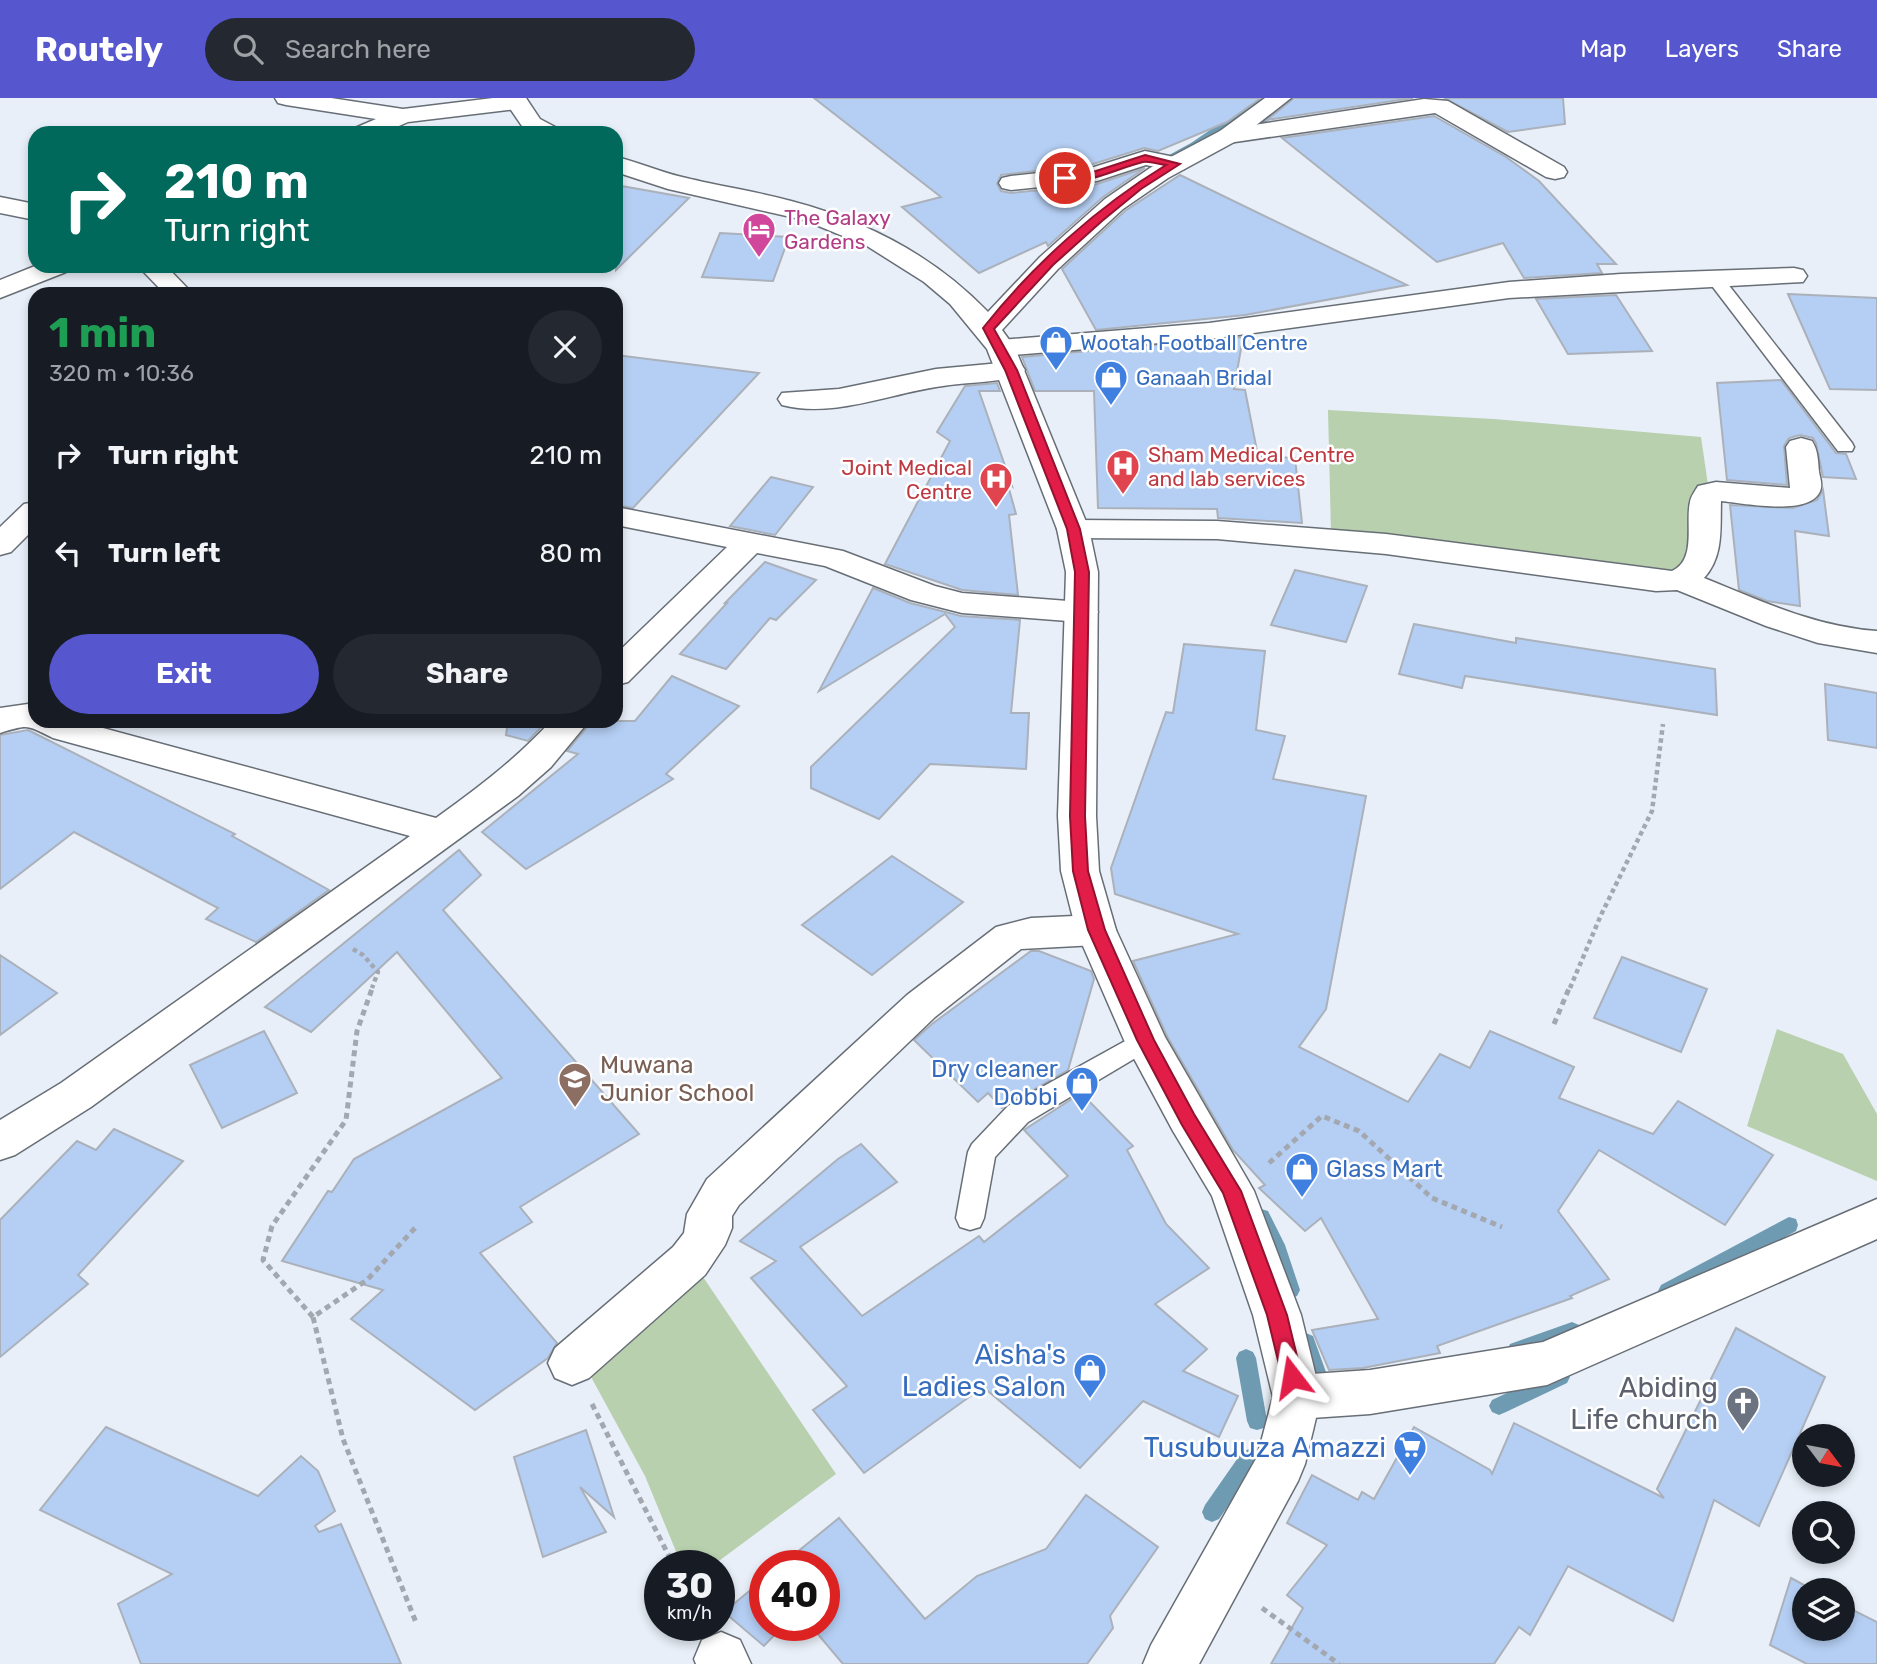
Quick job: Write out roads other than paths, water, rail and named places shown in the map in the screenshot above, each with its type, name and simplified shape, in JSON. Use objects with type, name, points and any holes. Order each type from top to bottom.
[{"type":"street","points":[[286,98],[402,116]]},
{"type":"street","points":[[1000,349],[1049,262],[1114,204],[1175,164],[1228,136],[1280,98]]},
{"type":"street","points":[[379,126],[402,116],[453,104],[513,100],[536,126]]},
{"type":"street","points":[[1228,136],[1424,106],[1440,106],[1555,172]]},
{"type":"street","points":[[1011,183],[1097,174],[1145,158],[1175,164]]},
{"type":"street","points":[[623,166],[677,184],[784,206],[860,233],[905,256],[1000,349],[1073,529],[1082,572],[1077,816],[1080,871],[1097,930],[1146,1040],[1188,1119],[1232,1191],[1277,1315],[1297,1397],[1280,1464],[1170,1664]]},
{"type":"street","points":[[0,205],[28,211]]},
{"type":"street","points":[[0,290],[40,273]]},
{"type":"street","points":[[158,273],[173,287]]},
{"type":"street","points":[[792,399],[839,398],[936,378],[1000,349],[1209,331],[1509,290],[1794,276]]},
{"type":"street","points":[[1680,580],[1693,572],[1701,559],[1705,501],[1709,493],[1716,491],[1791,498],[1802,494],[1806,487],[1801,447]]},
{"type":"street","points":[[623,517],[832,558],[951,601],[1080,612]]},
{"type":"street","points":[[0,545],[28,518]]},
{"type":"street","points":[[1073,529],[1243,532],[1386,544],[1656,581],[1680,580],[1795,624],[1852,641],[1877,642]]},
{"type":"street","points":[[623,667],[750,542]]},
{"type":"street","points":[[0,721],[12,716],[28,715]]},
{"type":"street","points":[[62,728],[441,832]]},
{"type":"street","points":[[0,1142],[76,1095],[505,787],[538,758],[564,728]]},
{"type":"street","points":[[572,1363],[690,1261],[702,1245],[709,1228],[710,1214],[723,1192],[921,1006],[1010,937],[1031,933],[1097,930]]},
{"type":"street","points":[[1297,1397],[1406,1387],[1547,1363],[1877,1218]]},
{"type":"lane","points":[[1714,278],[1845,447]]},
{"type":"lane","points":[[970,1218],[982,1152],[1018,1114],[1146,1040]]},
{"type":"waterway","points":[[1154,166],[1194,145],[1263,98]]},
{"type":"waterway","points":[[1259,128],[1253,127],[1293,98]]},
{"type":"waterway","points":[[1261,1217],[1276,1245],[1290,1290]]},
{"type":"waterway","points":[[1668,1291],[1789,1225]]},
{"type":"waterway","points":[[1517,1350],[1572,1331]]},
{"type":"waterway","points":[[1306,1342],[1318,1378],[1333,1384]]},
{"type":"waterway","points":[[1246,1358],[1257,1421]]},
{"type":"waterway","points":[[1499,1406],[1560,1377]]},
{"type":"waterway","points":[[1212,1512],[1249,1459]]},
{"type":"place","name":"The Galaxy Gardens","points":[[759,259]]},
{"type":"place","name":"Wootah Football Centre","points":[[1056,372]]},
{"type":"place","name":"Ganaah Bridal","points":[[1111,407]]},
{"type":"place","name":"Sham Medical Centre and lab services","points":[[1123,496]]},
{"type":"place","name":"Joint Medical Centre","points":[[996,509]]},
{"type":"place","name":"Muwana Junior School","points":[[575,1109]]},
{"type":"place","name":"Dry cleaner Dobbi","points":[[1082,1113]]},
{"type":"place","name":"Glass Mart","points":[[1302,1199]]},
{"type":"place","name":"Aisha's Ladies Salon","points":[[1090,1400]]},
{"type":"place","name":"Abiding Life church","points":[[1743,1433]]},
{"type":"place","name":"Tusubuuza Amazzi","points":[[1410,1477]]}]
